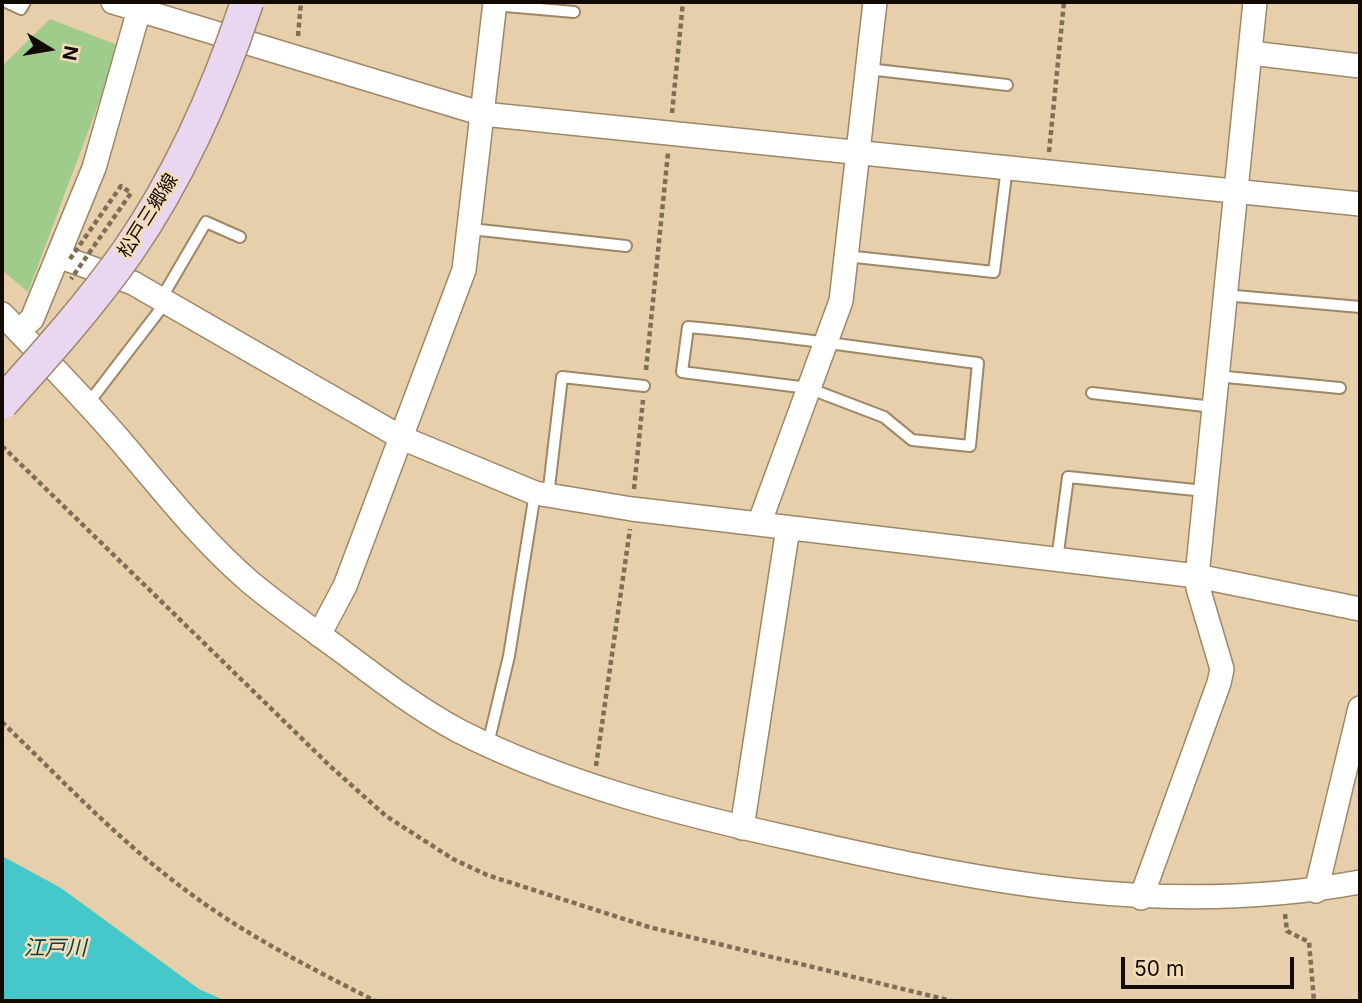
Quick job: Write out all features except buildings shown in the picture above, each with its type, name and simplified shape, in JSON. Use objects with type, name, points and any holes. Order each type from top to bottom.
[{"type":"main road","name":"松戸三郷線","points":[[2,403],[78,316],[152,214],[208,107],[247,2]]},
{"type":"street","points":[[114,2],[483,114],[1360,204]]},
{"type":"street","points":[[759,524],[841,302],[874,2]]},
{"type":"street","points":[[1141,898],[1222,669],[1198,588],[1197,576],[1223,295],[1255,2]]},
{"type":"street","points":[[319,635],[345,586],[464,270],[471,229],[494,3]]},
{"type":"street","points":[[18,331],[32,319],[64,258],[94,168],[139,10]]},
{"type":"street","points":[[1251,53],[1360,66]]},
{"type":"street","points":[[64,258],[123,279],[402,438],[542,494],[788,528],[1197,576],[1360,609]]},
{"type":"street","points":[[2,314],[229,563],[319,635],[417,704],[457,730],[488,744],[645,803],[742,828],[1030,888],[1141,898],[1234,897],[1316,891],[1360,883]]},
{"type":"street","points":[[742,828],[788,528]]},
{"type":"street","points":[[1316,891],[1360,708]]},
{"type":"lane","points":[[6,2],[21,9],[25,2]]},
{"type":"lane","points":[[494,3],[575,12]]},
{"type":"lane","points":[[867,69],[1007,85]]},
{"type":"lane","points":[[846,257],[995,272],[1007,167]]},
{"type":"lane","points":[[87,405],[163,301],[206,222],[240,237]]},
{"type":"lane","points":[[471,229],[626,246]]},
{"type":"lane","points":[[1223,295],[1360,307]]},
{"type":"lane","points":[[688,327],[778,335],[826,344],[978,363],[970,446],[912,440],[884,417],[808,388],[682,372],[688,327]]},
{"type":"lane","points":[[1216,376],[1340,388]]},
{"type":"lane","points":[[488,744],[542,494],[562,377],[644,386]]},
{"type":"lane","points":[[1092,393],[1213,407]]},
{"type":"lane","points":[[1057,560],[1069,477],[1205,491]]},
{"type":"path","points":[[296,57],[301,2]]},
{"type":"path","points":[[1046,170],[1064,2]]},
{"type":"path","points":[[64,258],[121,186],[131,193],[66,286]]},
{"type":"path","points":[[2,446],[320,757],[386,816],[453,859],[525,889],[649,927],[952,1001]]},
{"type":"path","points":[[2,722],[149,862],[195,898],[262,942],[374,1001]]},
{"type":"path","points":[[1287,931],[1309,942],[1314,1001]]},
{"type":"green space","points":[[50,19],[120,46],[28,292],[2,270],[2,66]]},
{"type":"water","name":"江戸川","points":[[2,856],[61,888],[199,989],[226,1001],[2,1001]]}]
